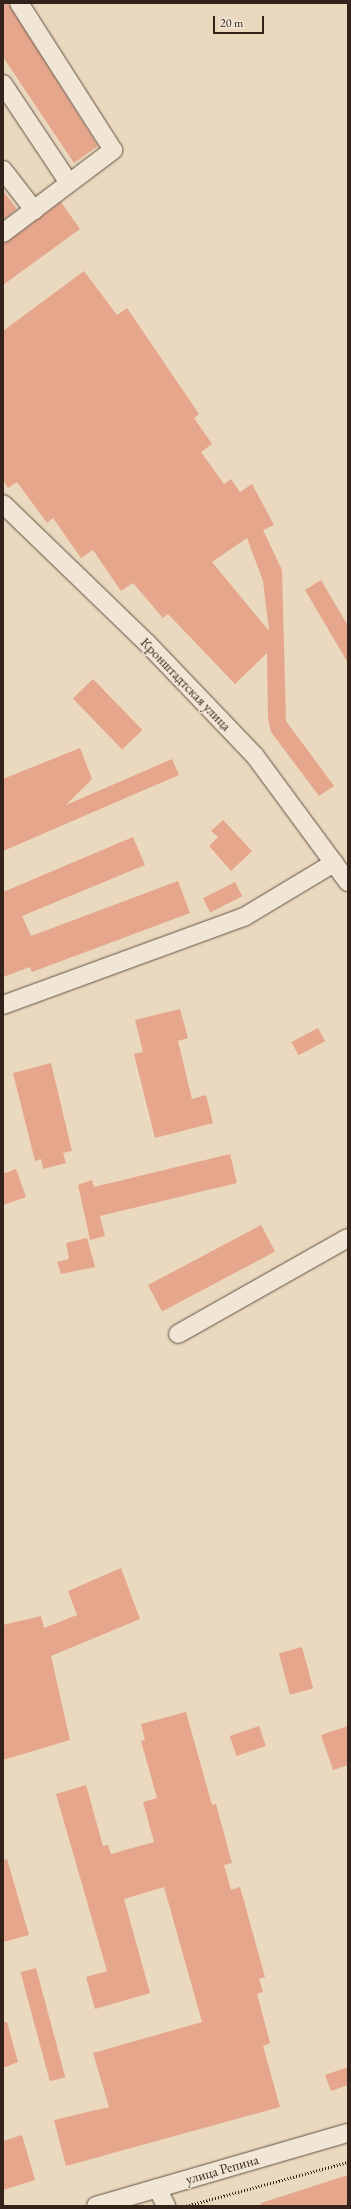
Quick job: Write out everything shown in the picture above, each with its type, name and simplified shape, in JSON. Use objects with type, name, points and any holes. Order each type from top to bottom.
[{"type":"street","points":[[3,233],[113,150],[19,3]]},
{"type":"street","points":[[3,84],[69,183]]},
{"type":"street","points":[[3,170],[34,210]]},
{"type":"street","name":"Кронштадтская улица","points":[[3,504],[147,643],[255,756],[348,882]]},
{"type":"street","points":[[3,1005],[244,917],[334,863]]},
{"type":"street","points":[[178,1334],[348,1238]]},
{"type":"street","name":"улица Репина","points":[[96,2206],[348,2133]]},
{"type":"street","points":[[158,2188],[166,2206]]},
{"type":"path","points":[[186,2206],[348,2162]]},
{"type":"building","points":[[3,3],[9,5],[98,146],[74,163],[3,57]]},
{"type":"building","points":[[3,191],[17,209],[3,220]]},
{"type":"building","points":[[61,202],[80,229],[3,285],[3,243],[9,241]]},
{"type":"building","points":[[84,271],[117,315],[127,308],[199,414],[194,418],[212,444],[201,452],[224,484],[231,479],[240,492],[252,484],[274,525],[263,530],[282,570],[286,721],[334,786],[319,796],[271,732],[268,718],[267,653],[235,684],[168,614],[163,618],[133,583],[121,591],[93,550],[81,558],[53,518],[47,523],[17,482],[8,488],[3,480],[3,331]],"holes":[[[247,538],[263,581],[269,631],[212,562]]]},
{"type":"building","points":[[321,580],[348,626],[348,663],[305,590]]},
{"type":"building","points":[[93,679],[142,730],[122,750],[73,698]]},
{"type":"building","points":[[80,748],[92,779],[66,805],[172,759],[179,775],[3,851],[3,779]]},
{"type":"building","points":[[223,820],[252,851],[231,871],[209,846],[218,837],[211,831]]},
{"type":"building","points":[[133,837],[145,865],[22,916],[31,936],[178,881],[190,913],[32,972],[30,967],[3,977],[3,892]]},
{"type":"building","points":[[235,882],[242,896],[210,913],[203,898]]},
{"type":"building","points":[[180,1009],[188,1038],[178,1041],[192,1099],[206,1095],[213,1123],[155,1138],[134,1054],[143,1052],[135,1020]]},
{"type":"building","points":[[318,1028],[325,1041],[299,1055],[292,1042]]},
{"type":"building","points":[[51,1063],[72,1151],[63,1153],[66,1163],[43,1169],[41,1159],[35,1161],[13,1073]]},
{"type":"building","points":[[230,1154],[237,1183],[100,1216],[105,1236],[90,1240],[78,1185],[92,1180],[94,1187]]},
{"type":"building","points":[[16,1169],[26,1197],[3,1205],[3,1174]]},
{"type":"building","points":[[261,1225],[275,1251],[162,1312],[148,1285]]},
{"type":"building","points":[[87,1238],[95,1267],[61,1274],[57,1262],[69,1259],[66,1243]]},
{"type":"building","points":[[121,1568],[140,1619],[51,1656],[70,1740],[3,1760],[3,1625],[41,1616],[44,1628],[77,1615],[68,1591]]},
{"type":"building","points":[[302,1647],[313,1689],[290,1695],[279,1653]]},
{"type":"building","points":[[186,1712],[212,1805],[216,1804],[232,1863],[224,1865],[231,1890],[240,1887],[265,1977],[259,1979],[263,1992],[257,1994],[270,2043],[263,2046],[280,2107],[66,2166],[54,2120],[109,2107],[93,2053],[202,2022],[164,1887],[124,1899],[150,1993],[95,2009],[86,1977],[107,1971],[56,1794],[86,1785],[103,1846],[108,1845],[111,1854],[154,1842],[143,1802],[157,1798],[141,1741],[145,1740],[141,1724]]},
{"type":"building","points":[[259,1726],[266,1746],[237,1756],[230,1736]]},
{"type":"building","points":[[348,1726],[348,1765],[333,1770],[321,1735]]},
{"type":"building","points":[[7,1859],[29,1935],[3,1942],[3,1860]]},
{"type":"building","points":[[36,1968],[65,2077],[50,2081],[21,1972]]},
{"type":"building","points":[[3,2022],[7,2022],[18,2062],[3,2068]]},
{"type":"building","points":[[348,2067],[348,2085],[331,2091],[325,2075]]},
{"type":"building","points":[[22,2135],[35,2180],[3,2190],[3,2141]]},
{"type":"building","points":[[348,2175],[348,2206],[261,2206],[261,2203]]}]
